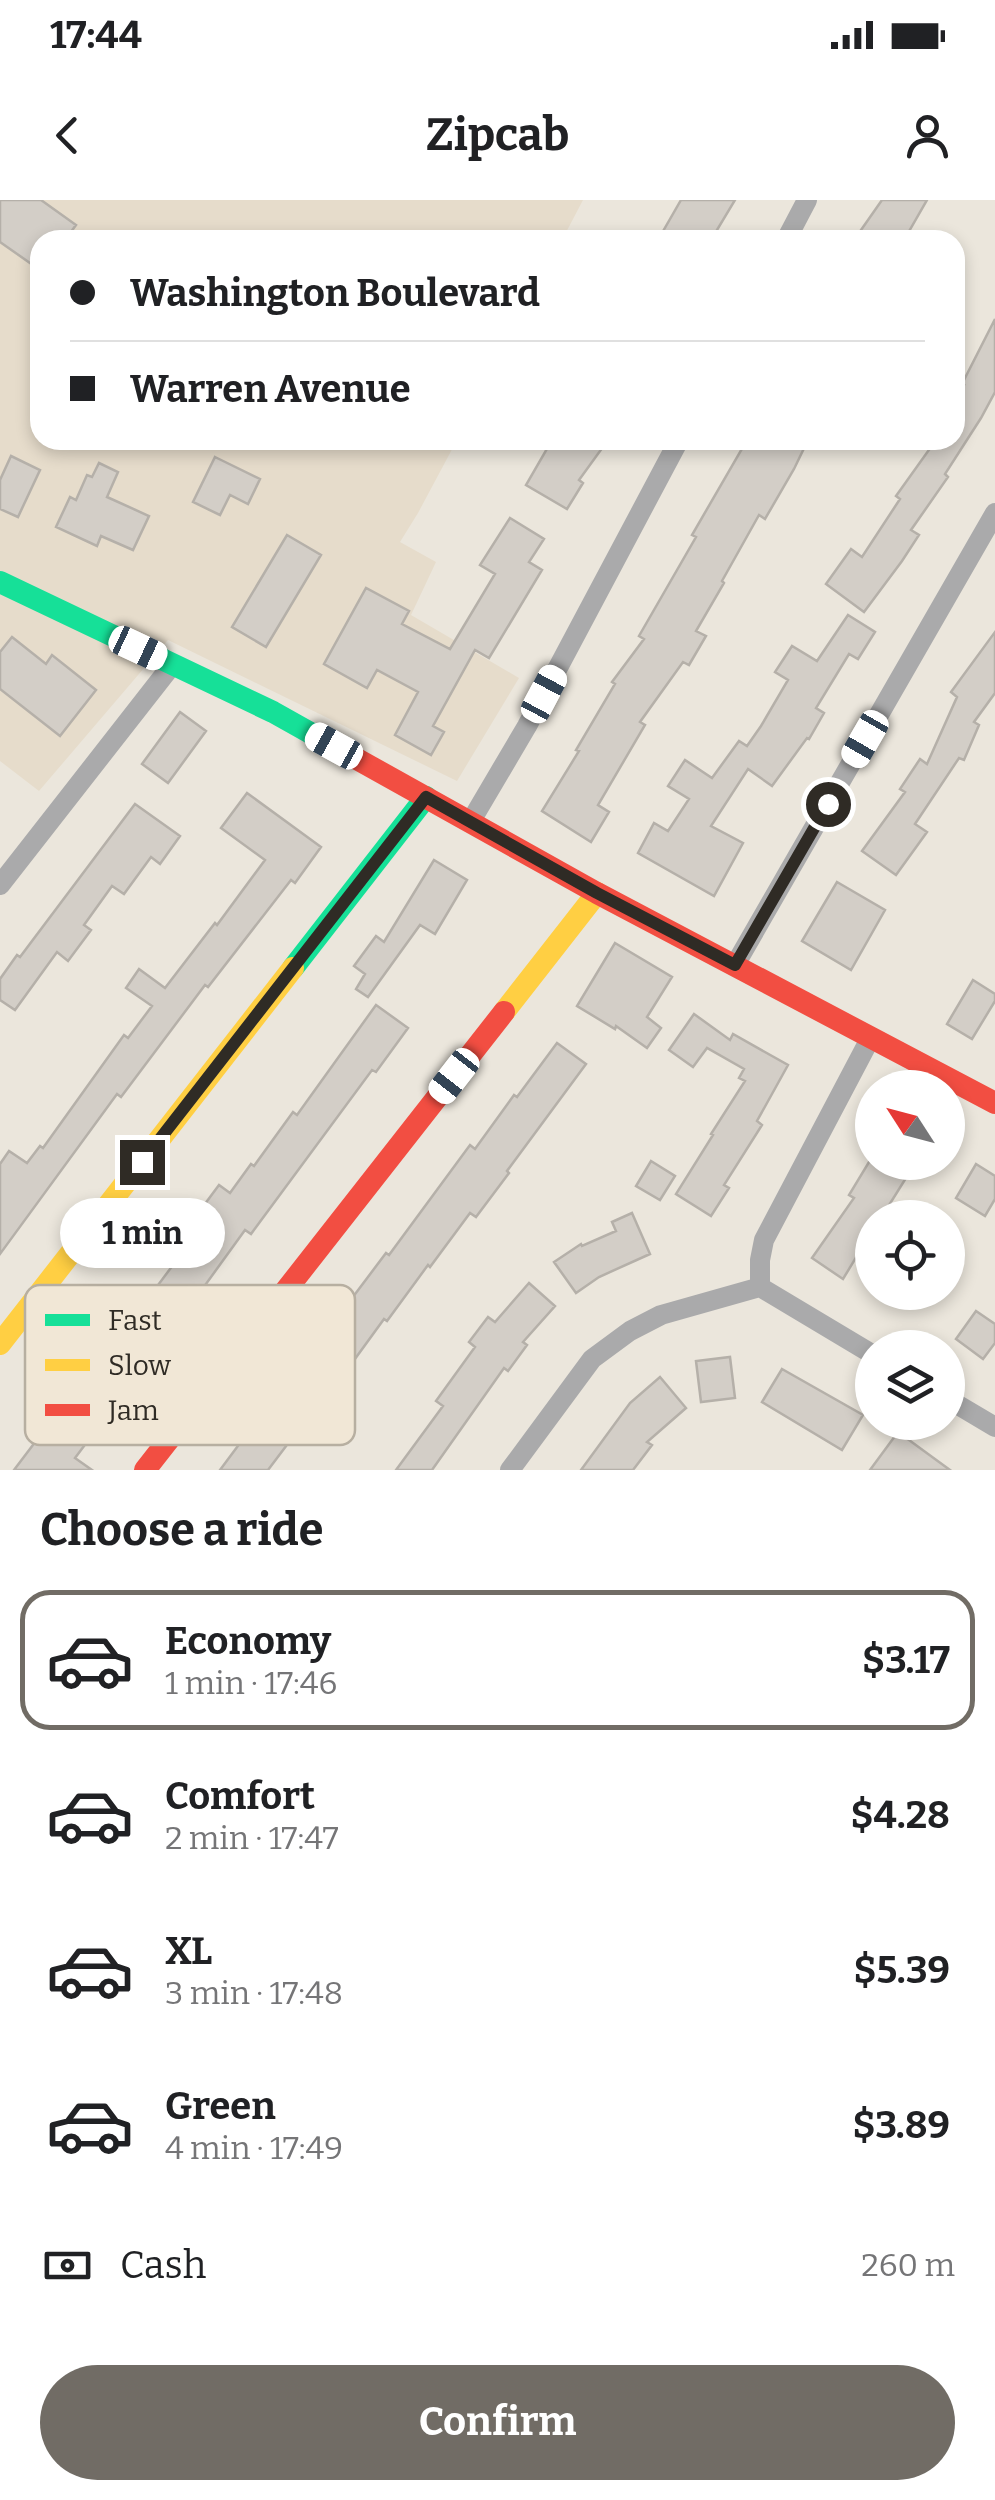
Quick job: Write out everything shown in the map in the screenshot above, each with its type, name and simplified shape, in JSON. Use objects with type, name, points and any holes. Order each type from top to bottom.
[{"type":"street","points":[[792,230],[808,200]]},
{"type":"street","points":[[471,821],[527,726],[675,450]]},
{"type":"street","points":[[735,965],[995,513]]},
{"type":"street","points":[[0,582],[273,712],[597,893],[871,1037],[992,1095]]},
{"type":"street","points":[[0,885],[172,665]]},
{"type":"street","points":[[46,1285],[426,797]]},
{"type":"street","points":[[290,1285],[597,893]]},
{"type":"street","points":[[760,1287],[764,1240],[871,1037]]},
{"type":"street","points":[[510,1470],[592,1359],[630,1331],[661,1315],[760,1287],[855,1344]]},
{"type":"street","points":[[0,1344],[25,1312]]},
{"type":"street","points":[[965,1408],[995,1427]]},
{"type":"street","points":[[145,1470],[165,1445]]},
{"type":"shaded area","points":[[0,200],[583,200],[567,230],[30,230],[30,450],[452,450],[400,542],[436,562],[411,615],[519,678],[457,781],[168,640],[39,791],[0,761]]},
{"type":"building","points":[[0,200],[41,200],[76,225],[72,230],[30,230],[30,263],[0,242]]},
{"type":"building","points":[[681,200],[735,200],[717,230],[664,230]]},
{"type":"building","points":[[882,200],[927,200],[910,230],[861,230]]},
{"type":"building","points":[[995,319],[995,392],[965,443],[965,378]]},
{"type":"building","points":[[546,450],[601,450],[579,480],[583,483],[567,509],[526,485]]},
{"type":"building","points":[[741,450],[803,450],[765,519],[759,515],[722,581],[696,631],[706,636],[689,665],[683,662],[640,722],[645,725],[598,805],[609,812],[591,842],[542,811],[579,751],[576,750],[615,684],[612,682],[644,639],[639,636],[696,537],[692,535]]},
{"type":"building","points":[[929,450],[960,450],[945,474],[948,477],[911,530],[919,535],[864,612],[826,584],[851,549],[862,557],[900,499],[896,496]]},
{"type":"building","points":[[11,456],[40,470],[18,517],[0,509],[0,480]]},
{"type":"building","points":[[215,457],[260,479],[248,504],[230,495],[220,515],[193,502]]},
{"type":"building","points":[[99,463],[118,472],[107,497],[149,516],[133,550],[101,536],[97,546],[56,527],[70,497],[76,500],[87,475],[92,477]]},
{"type":"building","points":[[510,518],[544,539],[529,562],[542,570],[489,658],[475,650],[433,726],[444,732],[431,755],[395,735],[418,692],[377,670],[367,688],[324,664],[366,588],[409,611],[402,624],[450,649],[495,574],[480,565]]},
{"type":"building","points":[[287,535],[321,555],[266,647],[232,627]]},
{"type":"building","points":[[848,615],[875,632],[858,659],[849,654],[816,708],[824,713],[809,739],[772,786],[748,769],[711,826],[743,843],[714,896],[638,853],[654,823],[668,831],[689,799],[668,786],[685,760],[712,778],[739,741],[747,746],[761,726],[788,680],[775,672],[792,646],[817,661]]},
{"type":"building","points":[[995,632],[995,693],[974,722],[979,725],[964,760],[959,758],[915,824],[927,832],[896,875],[862,851],[905,792],[900,789],[920,759],[927,764],[957,697],[951,692]]},
{"type":"building","points":[[12,637],[46,664],[52,655],[96,690],[60,736],[0,689],[0,652]]},
{"type":"building","points":[[180,712],[206,731],[168,783],[142,764]]},
{"type":"building","points":[[247,793],[321,847],[208,987],[205,985],[121,1097],[117,1094],[0,1254],[0,1164],[9,1151],[27,1163],[40,1146],[43,1148],[124,1035],[128,1038],[152,1006],[126,988],[139,969],[165,988],[265,860],[221,828]]},
{"type":"building","points":[[135,804],[180,836],[160,864],[151,857],[124,894],[112,886],[84,925],[91,930],[68,961],[57,952],[15,1010],[0,1000],[0,979]]},
{"type":"building","points":[[434,860],[467,880],[435,934],[420,925],[368,997],[356,989],[365,974],[354,966],[376,936],[384,942]]},
{"type":"building","points":[[837,882],[885,910],[851,970],[802,941]]},
{"type":"building","points":[[615,943],[672,977],[647,1017],[661,1028],[647,1048],[577,1006]]},
{"type":"building","points":[[973,980],[995,994],[995,1001],[972,1039],[947,1024]]},
{"type":"building","points":[[376,1005],[408,1028],[376,1072],[372,1070],[251,1234],[245,1230],[205,1285],[158,1285],[176,1261],[167,1255],[219,1185],[230,1193],[293,1112],[297,1115]]},
{"type":"building","points":[[694,1014],[730,1040],[733,1034],[788,1065],[757,1121],[762,1125],[724,1185],[729,1188],[711,1216],[676,1194],[745,1081],[739,1078],[744,1069],[707,1048],[693,1067],[669,1050]]},
{"type":"building","points":[[557,1043],[586,1064],[476,1217],[470,1213],[355,1359],[355,1294],[470,1145],[475,1149],[514,1095],[517,1097]]},
{"type":"building","points":[[651,1161],[675,1176],[660,1200],[636,1186]]},
{"type":"building","points":[[976,1164],[995,1176],[995,1199],[985,1216],[965,1200],[956,1198]]},
{"type":"building","points":[[858,1180],[905,1180],[892,1200],[855,1200],[855,1259],[843,1279],[812,1258],[854,1198],[849,1195]]},
{"type":"building","points":[[632,1213],[650,1254],[599,1277],[576,1293],[554,1262],[581,1244],[616,1231],[612,1222]]},
{"type":"building","points":[[529,1283],[555,1306],[523,1342],[527,1345],[508,1371],[504,1368],[432,1470],[396,1470],[443,1406],[436,1401],[475,1347],[469,1342],[488,1317],[495,1322]]},
{"type":"building","points":[[976,1311],[995,1324],[995,1343],[983,1359],[965,1346],[962,1330]]},
{"type":"building","points":[[730,1357],[735,1398],[701,1402],[696,1361]]},
{"type":"building","points":[[782,1369],[855,1410],[855,1428],[842,1450],[762,1402]]},
{"type":"building","points":[[660,1377],[686,1408],[647,1442],[652,1445],[633,1470],[581,1470],[630,1403]]},
{"type":"building","points":[[892,1440],[909,1440],[950,1470],[870,1470]]},
{"type":"building","points":[[33,1445],[85,1445],[75,1458],[92,1470],[14,1470]]},
{"type":"building","points":[[239,1445],[287,1445],[268,1470],[220,1470]]},
{"type":"traffic: fast","points":[[0,582],[273,712],[339,749]]},
{"type":"traffic: fast","points":[[293,968],[426,797]]},
{"type":"traffic: slow","points":[[504,1012],[597,893]]},
{"type":"traffic: slow","points":[[46,1285],[293,968]]},
{"type":"traffic: slow","points":[[0,1344],[25,1312]]},
{"type":"traffic: jam","points":[[339,749],[597,893],[995,1103]]},
{"type":"traffic: jam","points":[[290,1285],[504,1012]]},
{"type":"traffic: jam","points":[[145,1470],[165,1445]]},
{"type":"route","points":[[142,1162],[426,797],[735,965],[828,804]]}]
